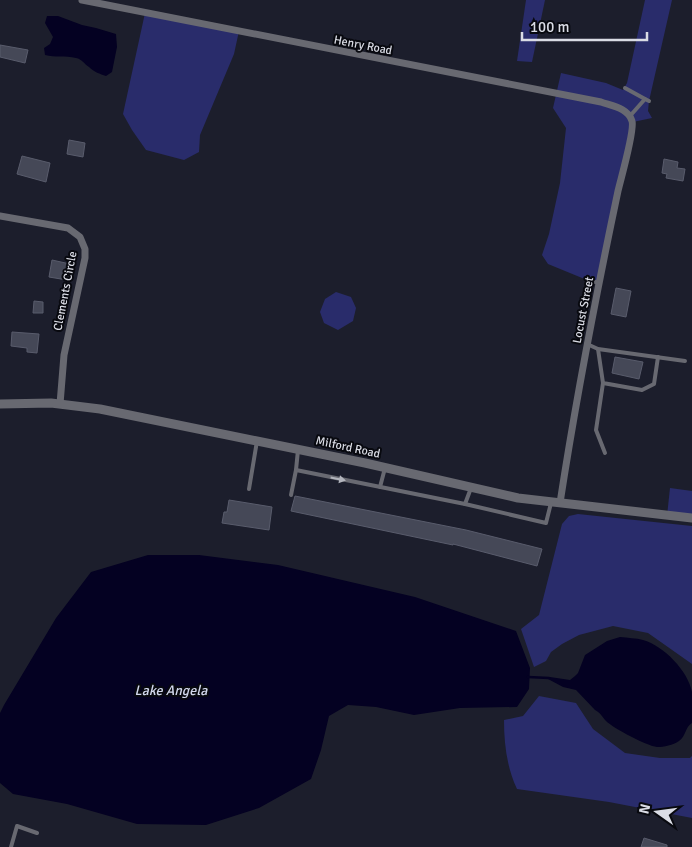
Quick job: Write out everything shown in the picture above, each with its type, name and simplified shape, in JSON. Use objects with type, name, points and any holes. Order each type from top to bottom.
[{"type":"street","name":"Henry Road","points":[[82,0],[601,102],[618,108],[631,119]]},
{"type":"street","name":"Locust Street","points":[[555,503],[570,436],[599,283],[630,141],[631,119]]},
{"type":"street","name":"Clements Circle","points":[[0,216],[68,228],[80,237],[83,242],[85,258],[64,355],[60,404]]},
{"type":"street","name":"Milford Road","points":[[0,404],[60,404],[100,409],[385,468],[518,498],[692,518]]},
{"type":"lane","points":[[624,88],[647,100],[631,119]]},
{"type":"lane","points":[[587,280],[599,283]]},
{"type":"lane","points":[[587,344],[598,349],[685,361]]},
{"type":"lane","points":[[598,349],[603,383],[596,430],[605,453]]},
{"type":"lane","points":[[603,383],[642,390],[654,384],[658,357]]},
{"type":"lane","points":[[249,489],[257,441]]},
{"type":"lane","points":[[291,495],[298,450]]},
{"type":"lane","points":[[380,487],[385,468]]},
{"type":"lane","points":[[296,470],[465,504],[546,523],[555,503]]},
{"type":"lane","points":[[465,504],[471,487]]},
{"type":"lane","points":[[11,847],[17,826],[37,833]]},
{"type":"shaded area","points":[[526,0],[545,0],[532,62],[517,61]]},
{"type":"shaded area","points":[[645,0],[672,0],[649,101],[648,111],[652,118],[633,122],[599,283],[548,264],[542,255],[549,234],[560,183],[566,128],[553,108],[561,73],[606,83],[623,90],[627,83]]},
{"type":"shaded area","points":[[145,13],[239,31],[234,54],[200,135],[199,152],[184,160],[146,150],[123,114]]},
{"type":"shaded area","points":[[336,292],[351,297],[356,308],[353,321],[338,330],[324,323],[320,312],[325,299]]},
{"type":"shaded area","points":[[670,488],[692,491],[692,518],[667,516]]},
{"type":"shaded area","points":[[578,514],[692,526],[692,664],[648,633],[613,626],[579,635],[562,644],[551,652],[546,661],[534,667],[521,629],[539,615],[562,524],[569,516]]},
{"type":"shaded area","points":[[539,696],[576,703],[593,729],[625,753],[660,758],[690,758],[692,756],[692,818],[609,802],[517,789],[507,756],[504,720],[523,716]]},
{"type":"water","points":[[47,16],[58,16],[116,34],[117,47],[112,72],[106,76],[99,74],[81,60],[45,55],[44,48],[50,44],[53,37],[45,23]]},
{"type":"water","name":"Lake Angela","points":[[148,555],[199,555],[278,565],[415,597],[516,631],[530,668],[529,689],[517,707],[460,708],[414,715],[376,707],[348,705],[329,716],[321,750],[311,779],[259,808],[206,825],[137,824],[67,804],[13,794],[0,783],[0,713],[4,705],[56,618],[91,572]]},
{"type":"water","points":[[620,637],[635,638],[651,643],[674,660],[686,676],[692,692],[692,723],[683,737],[677,742],[668,746],[657,747],[638,740],[606,721],[576,690],[563,687],[548,679],[550,677],[570,680],[578,673],[585,655],[607,641]]},
{"type":"building","points":[[0,45],[28,50],[25,63],[0,57]]},
{"type":"building","points":[[69,140],[85,143],[83,157],[67,154]]},
{"type":"building","points":[[22,156],[50,163],[46,182],[17,174]]},
{"type":"building","points":[[664,159],[678,162],[677,168],[685,169],[683,181],[666,178],[667,174],[662,173]]},
{"type":"building","points":[[52,260],[70,264],[67,280],[49,277]]},
{"type":"building","points":[[616,288],[631,291],[626,317],[611,314]]},
{"type":"building","points":[[34,301],[43,302],[43,313],[33,313]]},
{"type":"building","points":[[12,332],[39,334],[37,353],[27,352],[27,348],[11,346]]},
{"type":"building","points":[[615,357],[643,362],[639,379],[612,373]]},
{"type":"building","points":[[295,496],[466,530],[542,549],[537,566],[453,544],[291,511]]},
{"type":"building","points":[[229,500],[272,507],[269,530],[222,523],[224,512],[227,512]]},
{"type":"building","points":[[644,838],[667,845],[667,847],[641,847]]},
{"type":"waterway","points":[[528,677],[549,678]]}]
